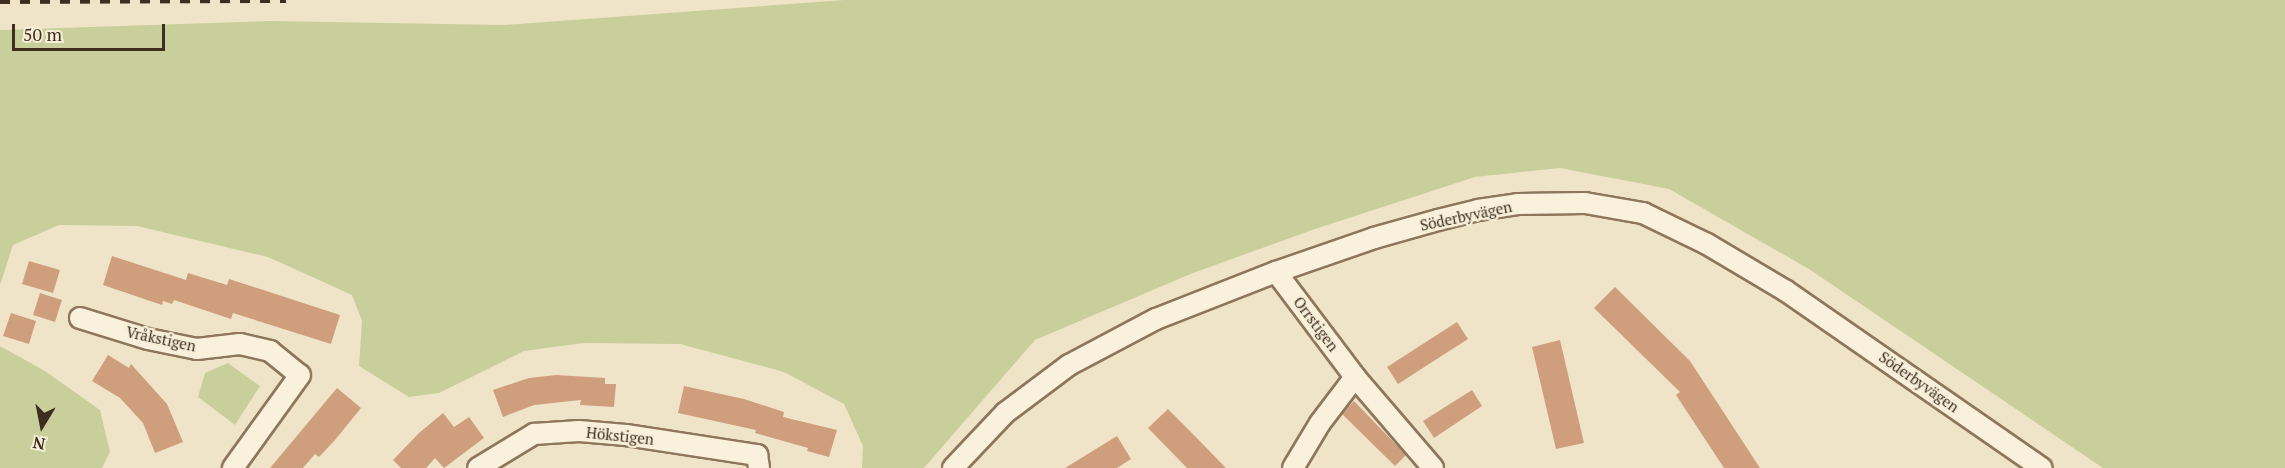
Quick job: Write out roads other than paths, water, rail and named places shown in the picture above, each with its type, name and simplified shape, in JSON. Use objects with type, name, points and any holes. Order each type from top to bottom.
[{"type":"street","name":"Söderbyvägen","points":[[953,468],[1005,413],[1069,365],[1156,319],[1276,272],[1374,238],[1479,210],[1518,204],[1585,203],[1643,213],[1707,244],[1786,291],[2042,468]]},
{"type":"street","name":"Orrstigen","points":[[1276,272],[1355,377],[1433,468]]},
{"type":"street","name":"Vråkstigen","points":[[80,318],[148,339],[197,349],[240,344],[270,351],[300,375],[233,468]]},
{"type":"street","points":[[1293,468],[1320,423],[1355,377]]},
{"type":"street","name":"Hökstigen","points":[[478,468],[534,435],[579,431],[626,435],[757,455],[759,468]]},
{"type":"railway","points":[[0,1],[286,0]]}]
